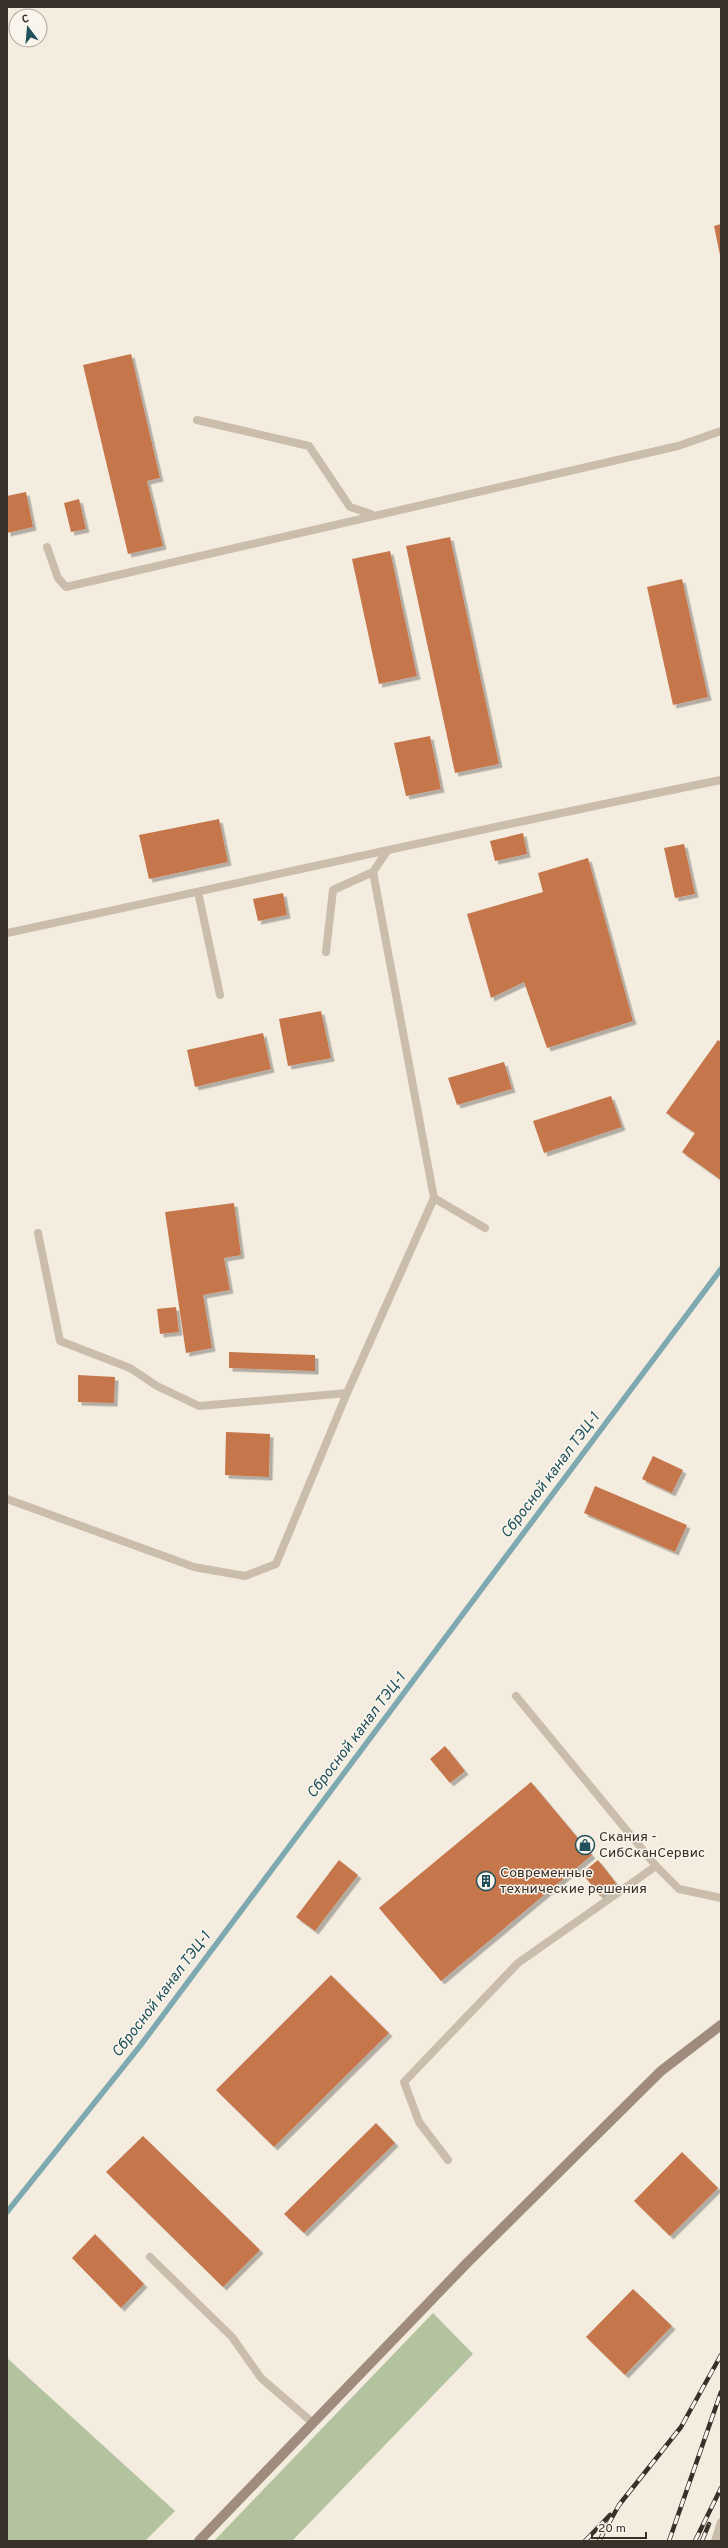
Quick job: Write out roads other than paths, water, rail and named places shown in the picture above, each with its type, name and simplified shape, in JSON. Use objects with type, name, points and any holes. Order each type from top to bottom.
[{"type":"main road","points":[[199,2541],[468,2262],[661,2071],[721,2025]]},
{"type":"lane","points":[[198,420],[309,446],[350,507],[372,515]]},
{"type":"lane","points":[[47,547],[58,578],[66,587],[372,515],[678,446],[721,431]]},
{"type":"lane","points":[[7,933],[387,851],[522,820],[721,780]]},
{"type":"lane","points":[[326,952],[333,890],[372,872],[387,851]]},
{"type":"lane","points":[[7,1499],[194,1567],[245,1576],[276,1564],[347,1393],[434,1198],[372,872]]},
{"type":"lane","points":[[198,892],[220,995]]},
{"type":"lane","points":[[434,1198],[485,1228]]},
{"type":"lane","points":[[38,1233],[60,1341],[130,1368],[157,1386],[198,1406],[347,1393]]},
{"type":"lane","points":[[516,1696],[656,1866],[679,1889],[721,1898]]},
{"type":"lane","points":[[448,2160],[419,2122],[404,2082],[518,1963],[656,1866]]},
{"type":"lane","points":[[150,2257],[232,2337],[261,2378],[313,2423]]},
{"type":"lane","points":[[715,2541],[721,2522]]},
{"type":"waterway","name":"Сбросной канал ТЭЦ-1","points":[[7,2212],[140,2046],[721,1269]]},
{"type":"railway","points":[[599,2541],[619,2505],[681,2427],[721,2355]]},
{"type":"railway","points":[[669,2541],[721,2392]]},
{"type":"railway","points":[[695,2541],[721,2488]]},
{"type":"railway","points":[[585,2541],[610,2515]]},
{"type":"railway","points":[[702,2541],[709,2524]]},
{"type":"place","name":"Скания - СибСканСервис","points":[[585,1845]]},
{"type":"place","name":"Современные технические решения","points":[[486,1881]]}]
